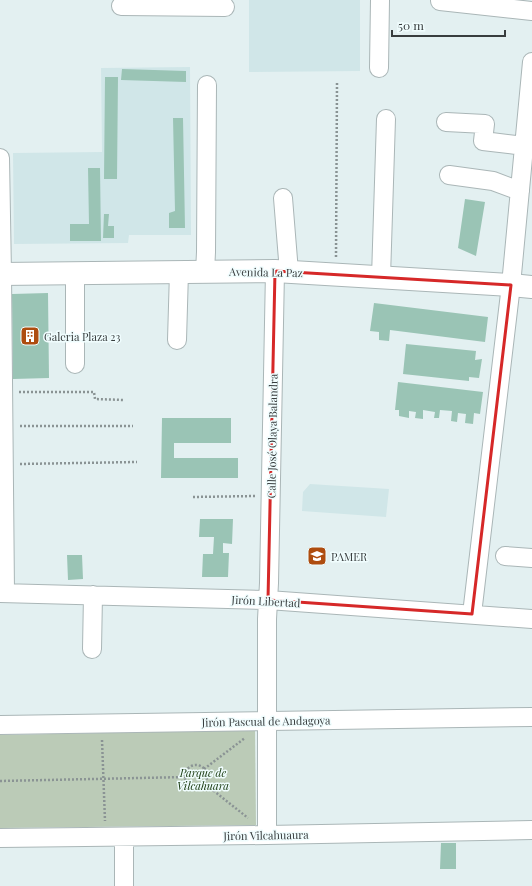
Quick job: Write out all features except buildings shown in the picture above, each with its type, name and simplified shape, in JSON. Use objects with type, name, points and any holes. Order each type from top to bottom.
[{"type":"main road","name":"Avenida La Paz","points":[[1,274],[282,271],[522,286]]},
{"type":"street","points":[[379,68],[380,0]]},
{"type":"street","points":[[440,1],[532,11]]},
{"type":"street","points":[[121,6],[174,3],[225,7]]},
{"type":"street","points":[[472,614],[522,286],[520,191],[532,62]]},
{"type":"street","points":[[204,272],[206,252],[207,84]]},
{"type":"street","points":[[381,277],[386,119]]},
{"type":"street","points":[[446,122],[485,124],[483,141],[524,146]]},
{"type":"street","points":[[0,158],[4,426],[2,593]]},
{"type":"street","points":[[449,174],[493,181],[520,191]]},
{"type":"street","name":"Calle José Olaya Balandra","points":[[265,835],[267,619],[271,496],[282,271],[283,198]]},
{"type":"street","points":[[177,340],[179,272]]},
{"type":"street","points":[[75,274],[75,364]]},
{"type":"street","points":[[505,556],[532,558]]},
{"type":"street","name":"Jirón Libertad","points":[[2,593],[268,600],[532,619]]},
{"type":"street","points":[[92,595],[92,649]]},
{"type":"street","name":"Jirón Pascual de Andagoya","points":[[0,725],[532,717]]},
{"type":"street","name":"Jirón Vilcahuaura","points":[[0,838],[532,830]]},
{"type":"street","points":[[124,837],[124,886]]},
{"type":"path","points":[[336,252],[337,83]]},
{"type":"path","points":[[3,392],[94,392],[95,399],[124,400]]},
{"type":"path","points":[[4,426],[134,426]]},
{"type":"path","points":[[4,464],[137,462]]},
{"type":"path","points":[[193,497],[271,496]]},
{"type":"path","points":[[204,769],[256,730],[265,721]]},
{"type":"path","points":[[102,723],[105,837]]},
{"type":"path","points":[[199,766],[204,769],[207,775],[204,783],[198,787],[192,786],[187,782],[186,777],[189,768],[199,766]]},
{"type":"path","points":[[0,781],[186,777]]},
{"type":"path","points":[[204,783],[256,825],[265,835]]},
{"type":"highlighted area","points":[[275,271],[511,285],[472,614],[268,600]]},
{"type":"shaded area","points":[[249,0],[360,0],[360,71],[249,72]]},
{"type":"shaded area","points":[[190,67],[191,235],[129,235],[128,243],[14,244],[13,153],[102,152],[101,68]]},
{"type":"shaded area","points":[[310,484],[389,489],[386,517],[302,511],[303,492]]},
{"type":"green space","name":"Parque de Vilcahuara","points":[[255,730],[256,825],[0,828],[0,735]]},
{"type":"place","name":"Galeria Plaza 23","points":[[30,336]]},
{"type":"place","name":"PAMER","points":[[317,556]]}]
